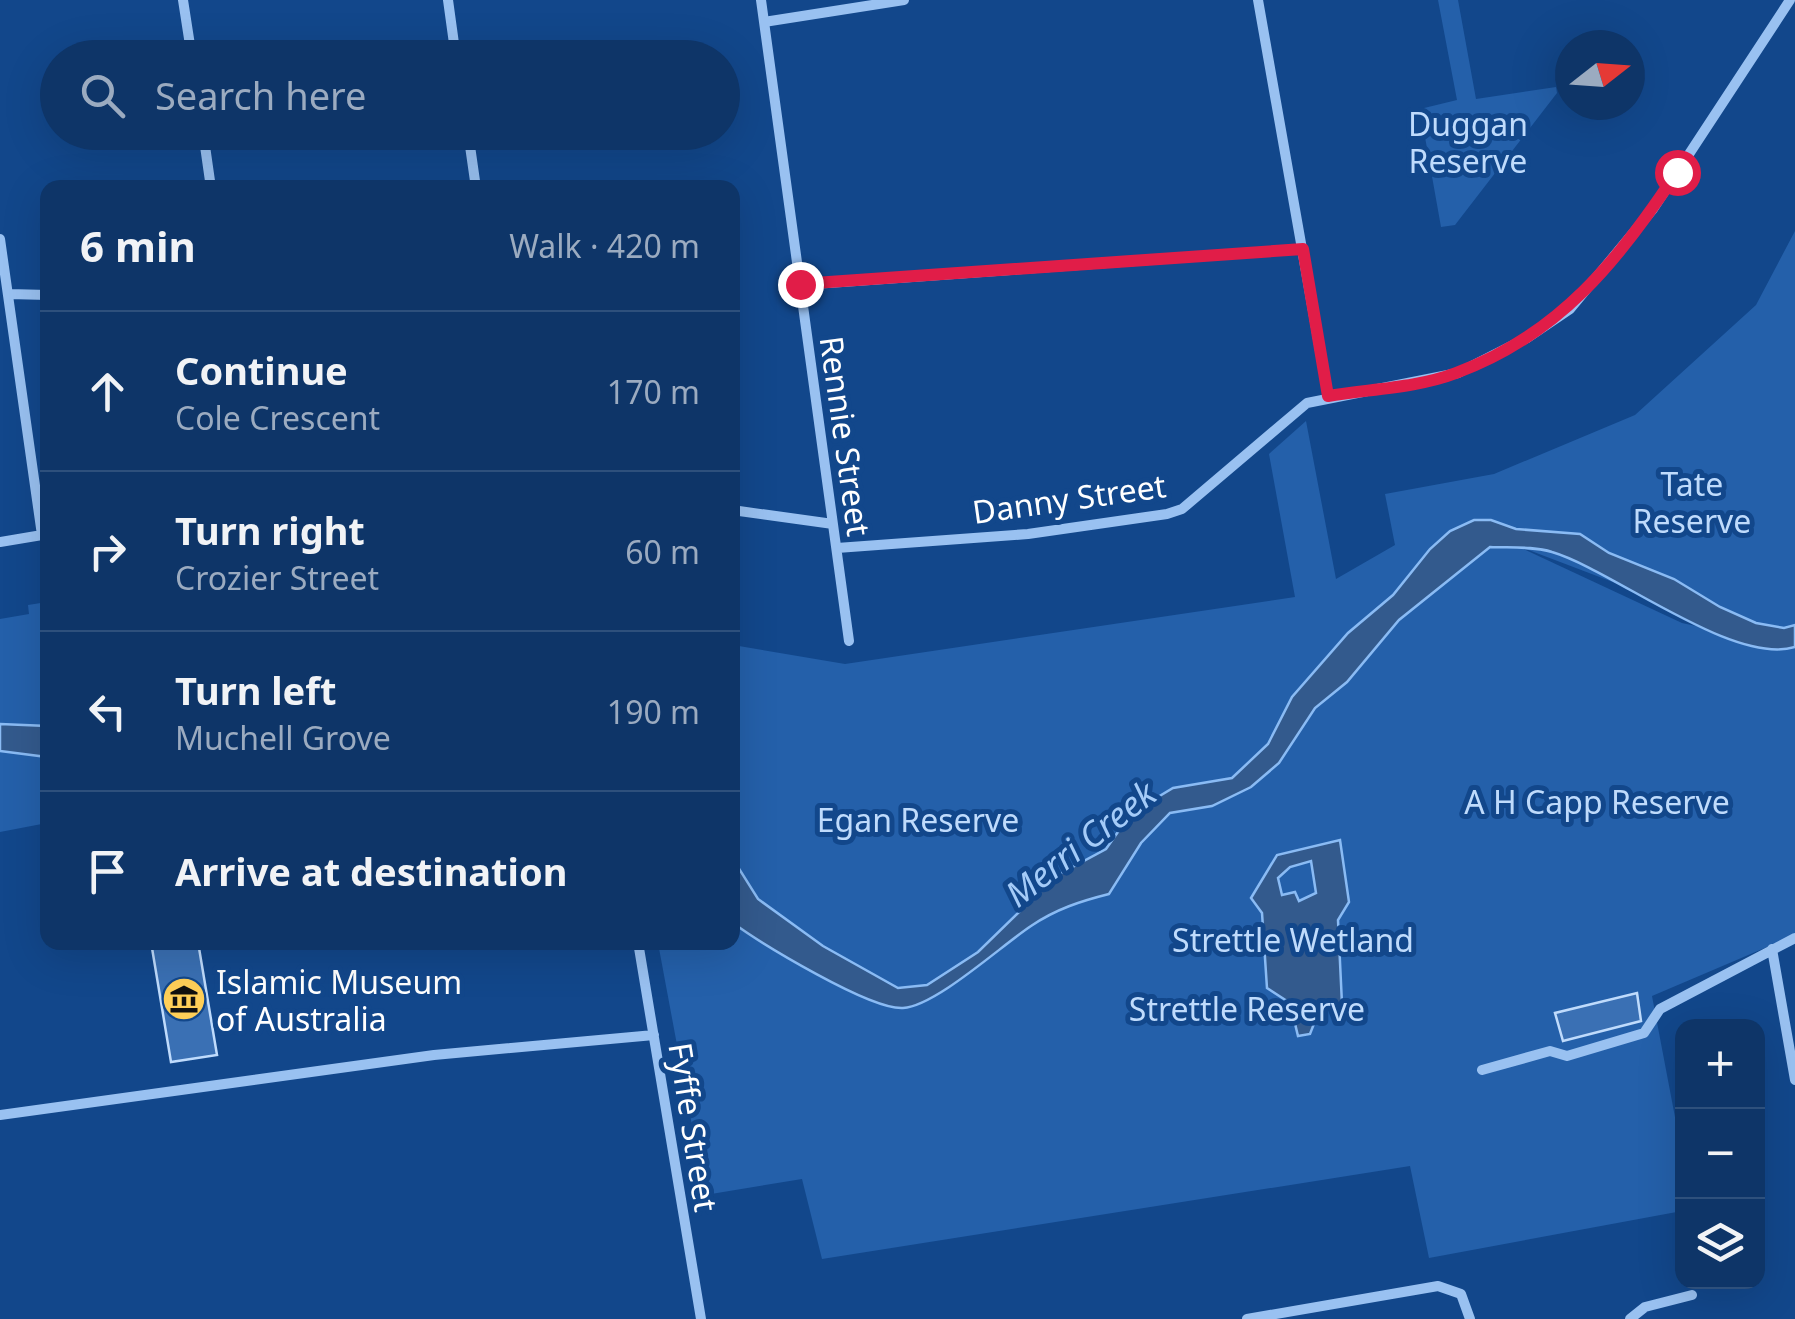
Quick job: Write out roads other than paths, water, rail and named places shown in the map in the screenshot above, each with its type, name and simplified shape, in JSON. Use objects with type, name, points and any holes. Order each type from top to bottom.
[{"type":"street","points":[[183,0],[189,40]]},
{"type":"street","points":[[448,0],[454,40]]},
{"type":"street","name":"Rennie Street","points":[[760,0],[849,641]]},
{"type":"street","points":[[764,22],[904,0]]},
{"type":"street","points":[[1258,0],[1328,396],[1458,373],[1528,338],[1570,309],[1645,220],[1790,0]]},
{"type":"street","points":[[206,150],[210,180]]},
{"type":"street","points":[[471,150],[475,180]]},
{"type":"street","points":[[0,240],[40,486]]},
{"type":"street","points":[[800,284],[1303,249]]},
{"type":"street","points":[[8,294],[40,294]]},
{"type":"street","points":[[0,337],[14,335]]},
{"type":"street","name":"Danny Street","points":[[837,548],[1028,534],[1167,514],[1182,509],[1307,403],[1328,396]]},
{"type":"street","points":[[740,511],[832,524]]},
{"type":"street","points":[[0,542],[40,535]]},
{"type":"street","points":[[1482,1070],[1550,1051],[1568,1056],[1644,1033],[1660,1009],[1795,938]]},
{"type":"street","points":[[1772,949],[1795,1080]]},
{"type":"street","name":"Fyffe Street","points":[[639,950],[701,1319]]},
{"type":"street","points":[[0,1115],[434,1054],[654,1035]]},
{"type":"street","points":[[1247,1319],[1438,1286],[1461,1294],[1470,1319]]},
{"type":"street","points":[[1630,1319],[1645,1308],[1692,1295]]},
{"type":"place","name":"Islamic Museum of Australia","points":[[184,999]]},
{"type":"park label","name":"Duggan Reserve","points":[[1468,142]]},
{"type":"park label","name":"Tate Reserve","points":[[1692,502]]},
{"type":"park label","name":"A H Capp Reserve","points":[[1597,801]]},
{"type":"park label","name":"Egan Reserve","points":[[918,819]]},
{"type":"park label","name":"Strettle Wetland","points":[[1293,939]]},
{"type":"park label","name":"Strettle Reserve","points":[[1247,1008]]},
{"type":"water label","name":"Merri Creek","points":[[1080,843]]}]
